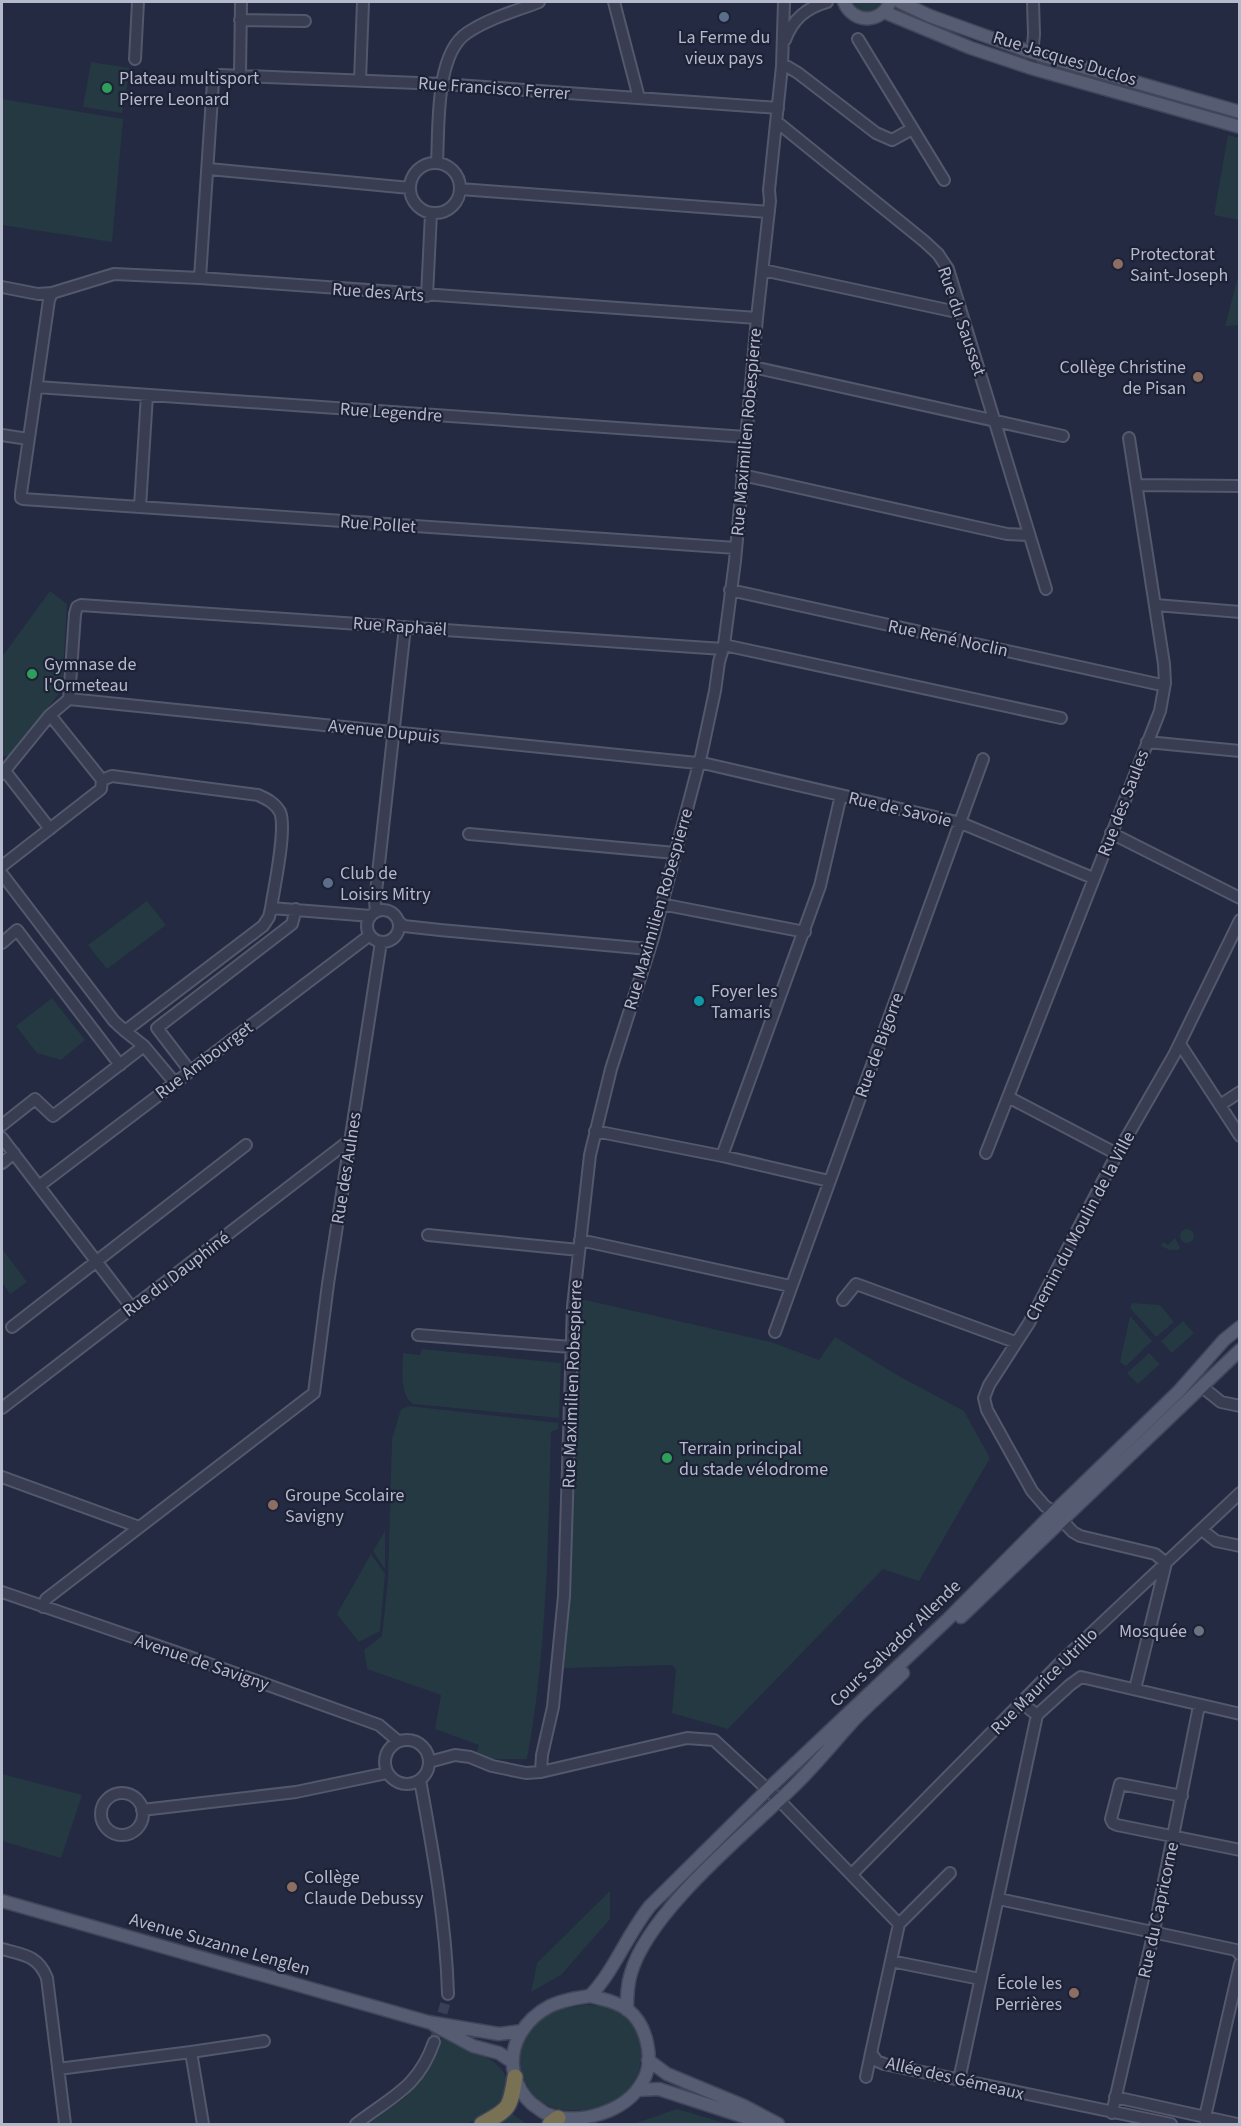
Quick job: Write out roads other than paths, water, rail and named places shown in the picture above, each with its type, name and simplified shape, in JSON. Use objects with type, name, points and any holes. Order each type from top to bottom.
[{"type":"highway","points":[[482,2124],[501,2114],[509,2106],[515,2077]]},
{"type":"main road","name":"Rue Jacques Duclos","points":[[900,2],[930,16],[1033,53],[1239,112]]},
{"type":"main road","points":[[845,4],[851,13],[864,19],[878,16],[887,7]]},
{"type":"main road","name":"Rue Jacques Duclos","points":[[887,7],[971,48],[1031,68],[1239,127]]},
{"type":"main road","name":"Cours Salvador Allende","points":[[627,2010],[627,1989],[631,1971],[658,1923],[696,1881],[855,1719],[1058,1516],[1179,1391],[1224,1340],[1239,1327]]},
{"type":"main road","name":"Cours Salvador Allende","points":[[590,1996],[604,1980],[634,1927],[650,1906],[767,1790],[948,1619],[1239,1350]]},
{"type":"main road","name":"Avenue Suzanne Lenglen","points":[[2,1901],[428,2022],[499,2034],[522,2031]]},
{"type":"main road","points":[[590,1996],[606,2000],[627,2010],[639,2023],[644,2034],[648,2060],[644,2080],[626,2101],[594,2117],[554,2121],[527,2099],[515,2077],[512,2061],[514,2047],[522,2031],[538,2014],[551,2005],[590,1996]]},
{"type":"main road","name":"Avenue Suzanne Lenglen","points":[[428,2022],[473,2046],[495,2051],[512,2061]]},
{"type":"main road","points":[[648,2060],[667,2074],[758,2112],[773,2123]]},
{"type":"main road","points":[[637,2090],[659,2089],[748,2118],[773,2123]]},
{"type":"street","points":[[135,59],[138,2]]},
{"type":"street","points":[[240,74],[241,2]]},
{"type":"street","points":[[360,80],[363,2]]},
{"type":"street","points":[[437,163],[442,84],[445,65],[452,49],[466,33],[539,2]]},
{"type":"street","points":[[614,2],[639,98]]},
{"type":"street","name":"Rue Maximilien Robespierre","points":[[541,1772],[542,1755],[553,1707],[564,1596],[571,1347],[579,1245],[595,1131],[611,1069],[662,904],[699,764],[723,647],[736,548],[769,212],[769,190],[782,66],[784,2]]},
{"type":"street","points":[[1031,68],[1033,2]]},
{"type":"street","name":"Rue Maximilien Robespierre","points":[[783,44],[796,19],[809,9],[824,3],[845,4]]},
{"type":"street","points":[[240,20],[305,21]]},
{"type":"street","points":[[858,39],[944,180]]},
{"type":"street","points":[[782,66],[798,73],[876,133],[892,140],[912,129]]},
{"type":"street","name":"Rue Francisco Ferrer","points":[[209,169],[213,82],[220,75],[240,74],[442,84],[778,108]]},
{"type":"street","name":"Rue du Sausset","points":[[777,122],[938,254],[948,269],[1046,589]]},
{"type":"street","points":[[437,163],[451,169],[456,174],[460,189],[458,197],[447,210],[431,213],[424,211],[413,201],[410,188],[411,180],[421,167],[437,163]]},
{"type":"street","points":[[200,278],[209,169],[410,188]]},
{"type":"street","points":[[460,189],[769,212]]},
{"type":"street","points":[[427,296],[431,213]]},
{"type":"street","points":[[763,270],[961,313]]},
{"type":"street","name":"Rue des Arts","points":[[2,286],[38,294],[52,293],[114,274],[200,278],[757,318]]},
{"type":"street","points":[[2,435],[28,439],[49,300],[52,293]]},
{"type":"street","points":[[753,368],[1063,436]]},
{"type":"street","name":"Rue Legendre","points":[[37,387],[746,437]]},
{"type":"street","points":[[140,507],[147,394]]},
{"type":"street","name":"Rue des Saules","points":[[986,1153],[1160,711],[1165,683],[1156,605],[1130,438]]},
{"type":"street","name":"Rue Pollet","points":[[28,439],[21,498],[736,548]]},
{"type":"street","points":[[742,475],[1007,534],[1029,535]]},
{"type":"street","points":[[1137,485],[1239,486]]},
{"type":"street","name":"Rue René Noclin","points":[[730,590],[1157,684],[1165,683]]},
{"type":"street","name":"Rue Raphaël","points":[[69,699],[77,607],[86,605],[723,647],[1061,718]]},
{"type":"street","points":[[1156,605],[1239,612]]},
{"type":"street","points":[[399,922],[395,937],[381,942],[370,934],[367,925],[373,914],[375,900],[405,627]]},
{"type":"street","points":[[50,829],[3,772],[50,715],[69,699]]},
{"type":"street","name":"Avenue Dupuis","points":[[69,699],[699,764]]},
{"type":"street","points":[[2,866],[102,789],[102,780],[50,715]]},
{"type":"street","points":[[1147,742],[1239,751]]},
{"type":"street","name":"Rue de Bigorre","points":[[775,1332],[983,759]]},
{"type":"street","name":"Rue de Savoie","points":[[699,764],[961,823],[1093,878]]},
{"type":"street","points":[[102,780],[112,776],[258,795],[273,802],[279,810],[283,824],[271,908],[269,917],[263,926],[125,1031]]},
{"type":"street","points":[[722,1156],[805,932],[820,886],[841,795]]},
{"type":"street","points":[[1111,833],[1239,898]]},
{"type":"street","points":[[469,834],[675,853]]},
{"type":"street","points":[[2,874],[114,1021],[144,1046],[175,1083]]},
{"type":"street","points":[[662,904],[805,932]]},
{"type":"street","points":[[271,908],[373,914],[390,911],[405,926],[649,949]]},
{"type":"street","points":[[190,1071],[157,1028],[292,924],[296,909]]},
{"type":"street","name":"Chemin du Moulin de la Ville","points":[[1058,1516],[1045,1506],[1032,1491],[987,1410],[984,1398],[1015,1342],[1029,1323],[1117,1154],[1180,1044],[1239,920]]},
{"type":"street","points":[[2,943],[17,930],[120,1065]]},
{"type":"street","name":"Rue Ambourget","points":[[39,1186],[370,934]]},
{"type":"street","name":"Rue des Aulnes","points":[[139,1527],[314,1393],[381,942]]},
{"type":"street","points":[[1180,1044],[1239,1136]]},
{"type":"street","points":[[2,1125],[35,1099],[53,1116],[144,1046]]},
{"type":"street","points":[[1220,1105],[1239,1092]]},
{"type":"street","points":[[1008,1097],[1117,1154]]},
{"type":"street","points":[[595,1131],[722,1156],[829,1181]]},
{"type":"street","points":[[2,1138],[132,1308]]},
{"type":"street","name":"Rue du Dauphiné","points":[[2,1408],[350,1140]]},
{"type":"street","points":[[12,1327],[246,1145]]},
{"type":"street","points":[[2,1163],[14,1153]]},
{"type":"street","points":[[428,1235],[579,1245],[790,1286]]},
{"type":"street","points":[[843,1300],[856,1284],[1015,1342]]},
{"type":"street","points":[[418,1335],[571,1347]]},
{"type":"street","points":[[1201,1386],[1221,1402],[1239,1406]]},
{"type":"street","points":[[2,1477],[139,1527]]},
{"type":"street","name":"Rue Maurice Utrillo","points":[[852,1874],[1065,1657],[1239,1493]]},
{"type":"street","points":[[1058,1516],[1080,1536],[1155,1554],[1166,1563],[1135,1689]]},
{"type":"street","points":[[42,1606],[46,1599],[139,1527]]},
{"type":"street","points":[[1202,1530],[1215,1541],[1239,1546]]},
{"type":"street","name":"Avenue de Savigny","points":[[2,1592],[379,1725],[398,1742]]},
{"type":"street","points":[[959,2080],[1037,1715],[1081,1677],[1239,1714]]},
{"type":"street","points":[[1022,1703],[1037,1715]]},
{"type":"street","name":"Rue du Capricorne","points":[[1113,2113],[1174,1837],[1199,1706]]},
{"type":"street","points":[[429,1762],[455,1755],[470,1757],[492,1766],[520,1772],[541,1772],[687,1738],[714,1740],[778,1800],[899,1924],[950,1873]]},
{"type":"street","points":[[412,1740],[419,1743],[428,1755],[429,1762],[425,1775],[420,1780],[405,1784],[398,1783],[387,1773],[385,1758],[392,1746],[398,1742],[412,1740]]},
{"type":"street","points":[[142,1810],[296,1792],[387,1773]]},
{"type":"street","points":[[420,1780],[447,1950],[448,1994]]},
{"type":"street","points":[[1182,1796],[1120,1784],[1111,1819],[1113,1823],[1239,1850]]},
{"type":"street","points":[[122,1792],[135,1797],[142,1810],[141,1823],[137,1828],[125,1834],[112,1833],[101,1817],[103,1803],[108,1797],[122,1792]]},
{"type":"street","points":[[999,1899],[1236,1950],[1239,1955]]},
{"type":"street","name":"Allée des Gémeaux","points":[[899,1924],[871,2054],[877,2061],[1171,2124]]},
{"type":"street","points":[[2,1949],[25,1955],[43,1967],[47,1978],[65,2124]]},
{"type":"street","points":[[891,1961],[980,1979]]},
{"type":"street","points":[[1205,2121],[1239,1965]]},
{"type":"street","points":[[58,2069],[264,2041]]},
{"type":"street","points":[[356,2124],[416,2078],[427,2062],[434,2042]]},
{"type":"street","points":[[191,2052],[203,2124]]},
{"type":"street","points":[[866,2077],[871,2054]]},
{"type":"street","points":[[1115,2097],[1205,2121],[1237,2124]]},
{"type":"tunnel","points":[[434,2042],[448,1994]]},
{"type":"place","name":"La Ferme du vieux pays","points":[[724,17]]},
{"type":"place","name":"Plateau multisport Pierre Leonard","points":[[107,88]]},
{"type":"place","name":"Protectorat Saint-Joseph","points":[[1118,264]]},
{"type":"place","name":"Collège Christine de Pisan","points":[[1198,377]]},
{"type":"place","name":"Gymnase de l'Ormeteau","points":[[32,674]]},
{"type":"place","name":"Club de Loisirs Mitry","points":[[328,883]]},
{"type":"place","name":"Foyer les Tamaris","points":[[699,1001]]},
{"type":"place","name":"Terrain principal du stade vélodrome","points":[[667,1458]]},
{"type":"place","name":"Groupe Scolaire Savigny","points":[[273,1505]]},
{"type":"place","name":"Mosquée","points":[[1199,1631]]},
{"type":"place","name":"Collège Claude Debussy","points":[[292,1887]]},
{"type":"place","name":"École les Perrières","points":[[1074,1993]]}]
